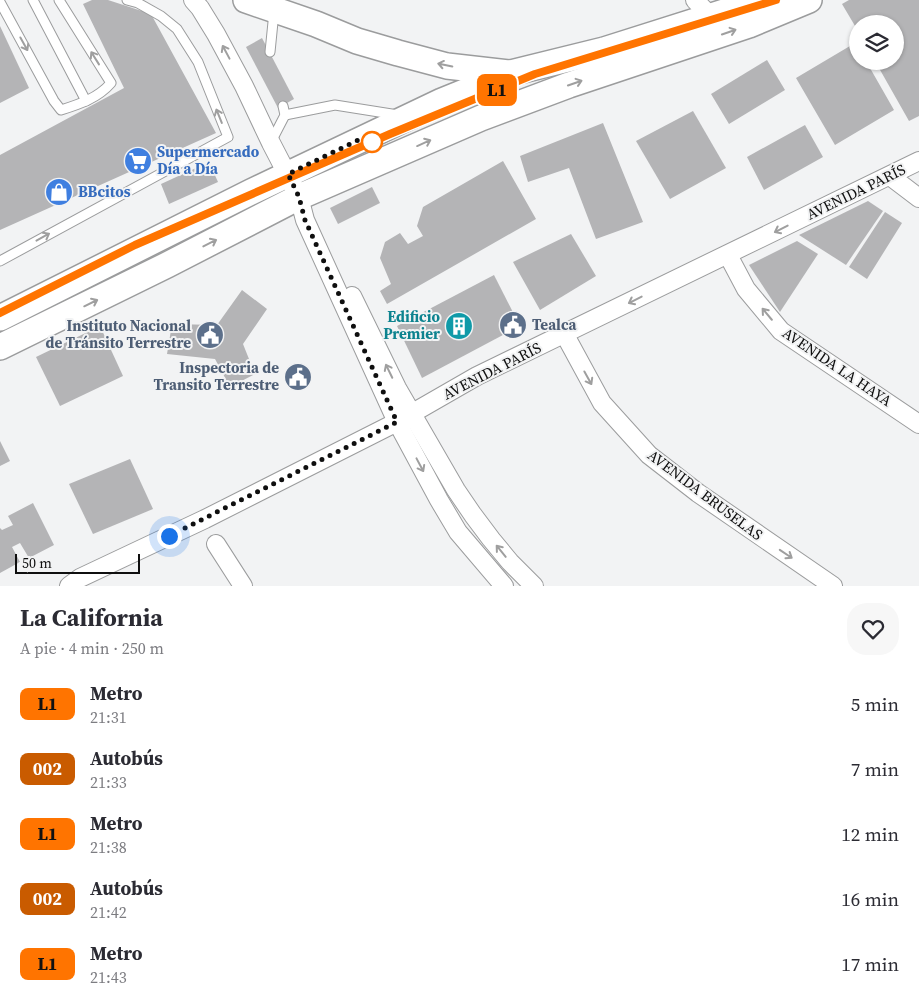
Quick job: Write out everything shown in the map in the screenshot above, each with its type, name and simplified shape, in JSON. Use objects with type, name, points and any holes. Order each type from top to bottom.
[{"type":"main road","points":[[246,0],[316,24],[357,41],[398,53],[447,66],[511,73]]},
{"type":"main road","points":[[0,318],[288,174],[410,116],[511,73],[604,50],[702,8],[756,0]]},
{"type":"main road","points":[[0,347],[167,265],[299,197],[481,118],[569,85],[749,25],[809,0]]},
{"type":"street","points":[[193,0],[216,34],[288,174],[299,197],[305,220],[397,422],[438,500],[458,532],[504,586]]},
{"type":"street","name":"AVENIDA PARÍS","points":[[69,586],[80,578],[205,519],[413,414],[478,376],[919,161]]},
{"type":"street","points":[[890,176],[919,198]]},
{"type":"street","points":[[299,197],[314,216],[397,388],[456,490],[510,562],[534,586]]},
{"type":"street","name":"AVENIDA LA HAYA","points":[[728,255],[746,289],[782,331],[919,424]]},
{"type":"street","name":"AVENIDA BRUSELAS","points":[[565,335],[602,403],[649,455],[705,498],[833,586]]},
{"type":"street","points":[[216,544],[243,586]]},
{"type":"lane","points":[[33,0],[86,101]]},
{"type":"lane","points":[[1,1],[54,101],[61,110],[86,101],[103,92],[110,83],[59,0]]},
{"type":"lane","points":[[0,260],[228,136],[198,62],[177,28],[138,3],[127,0]]},
{"type":"lane","points":[[270,52],[274,9]]},
{"type":"lane","points":[[285,115],[335,105],[410,116]]},
{"type":"lane","points":[[271,143],[285,115],[283,106]]},
{"type":"building","points":[[92,0],[108,0],[151,14],[216,133],[0,230],[0,155],[124,88],[83,4]]},
{"type":"building","points":[[849,0],[919,0],[919,116],[909,121],[880,70],[904,70],[904,15],[849,16],[842,4]]},
{"type":"building","points":[[0,26],[29,88],[0,103]]},
{"type":"building","points":[[262,38],[294,99],[278,108],[246,47]]},
{"type":"building","points":[[849,47],[849,70],[871,70],[894,110],[835,145],[796,78]]},
{"type":"building","points":[[767,60],[785,90],[729,124],[711,94]]},
{"type":"building","points":[[693,111],[726,168],[670,199],[636,141]]},
{"type":"building","points":[[603,123],[643,222],[596,239],[569,168],[528,182],[520,156]]},
{"type":"building","points":[[805,125],[823,157],[764,190],[747,157]]},
{"type":"building","points":[[503,161],[536,219],[387,304],[380,291],[391,284],[380,258],[385,242],[400,233],[408,244],[423,236],[417,226],[423,207]]},
{"type":"building","points":[[209,162],[218,182],[169,204],[161,184]]},
{"type":"building","points":[[372,187],[380,203],[338,224],[330,208]]},
{"type":"building","points":[[868,201],[883,211],[846,265],[799,235]]},
{"type":"building","points":[[885,212],[902,223],[867,279],[849,267]]},
{"type":"building","points":[[571,234],[596,276],[540,310],[513,262]]},
{"type":"building","points":[[797,241],[818,254],[780,312],[749,265]]},
{"type":"building","name":"Edificio Premier","points":[[494,275],[520,326],[422,378],[397,326]]},
{"type":"building","name":"Instituto Nacional de Tránsito Terrestre","points":[[242,290],[267,309],[243,344],[255,374],[230,387],[215,359],[167,354],[172,324],[217,325]]},
{"type":"building","points":[[100,326],[123,376],[60,406],[36,357]]},
{"type":"building","points":[[0,441],[10,461],[0,466]]},
{"type":"building","points":[[130,459],[153,509],[93,534],[69,484]]},
{"type":"building","points":[[33,503],[54,545],[29,558],[20,543],[12,547],[20,562],[0,573],[0,528],[2,530],[13,525],[8,516]]},
{"type":"metro line","name":"L1","points":[[0,313],[135,245],[390,134],[535,74],[776,0]]},
{"type":"place","name":"Supermercado Día a Día","points":[[138,161]]},
{"type":"place","name":"BBcitos","points":[[59,192]]},
{"type":"place","name":"Tealca","points":[[513,325]]},
{"type":"place","name":"Edificio Premier","points":[[459,326]]},
{"type":"place","name":"Instituto Nacional de Tránsito Terrestre","points":[[210,335]]},
{"type":"place","name":"Inspectoria de Transito Terrestre","points":[[298,377]]},
{"type":"route","points":[[169,536],[397,422],[305,220],[299,197],[288,174],[373,133],[372,142]]}]
